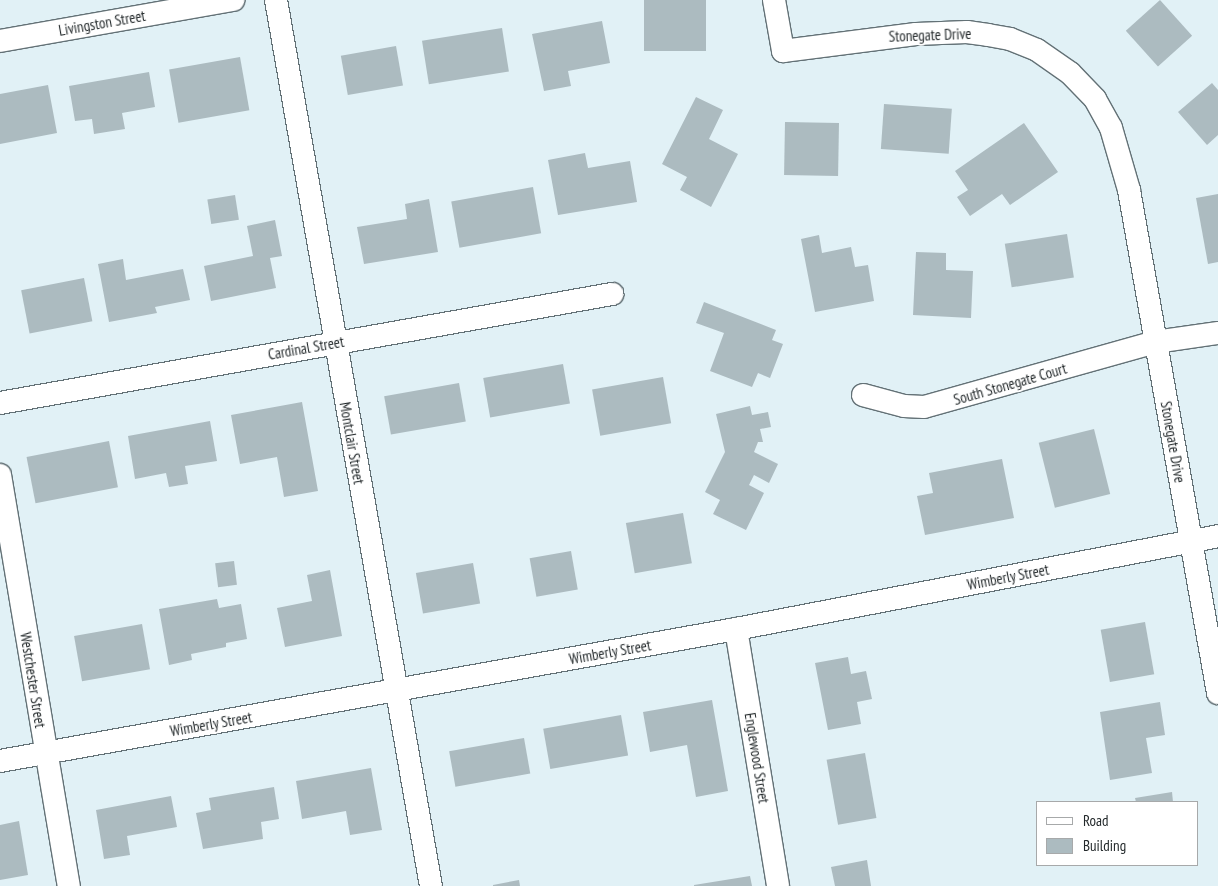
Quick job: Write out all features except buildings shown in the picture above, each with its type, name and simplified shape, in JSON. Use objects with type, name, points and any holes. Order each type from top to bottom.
[{"type":"street","name":"Livingston Street","points":[[0,41],[233,0]]},
{"type":"street","name":"Montclair Street","points":[[276,0],[334,342],[431,886]]},
{"type":"street","name":"Stonegate Drive","points":[[774,0],[784,51],[903,35],[953,32],[982,34],[1010,39],[1030,47],[1060,65],[1081,82],[1103,112],[1118,148],[1129,190],[1218,693]]},
{"type":"street","name":"Cardinal Street","points":[[0,403],[612,294]]},
{"type":"street","points":[[1155,342],[1218,333]]},
{"type":"street","name":"South Stonegate Court","points":[[863,395],[904,406],[936,405],[1155,342]]},
{"type":"street","name":"Westchester Street","points":[[0,475],[45,753],[69,886]]},
{"type":"street","name":"Wimberly Street","points":[[0,761],[396,692],[1218,536]]},
{"type":"street","name":"Englewood Street","points":[[736,629],[778,886]]}]
